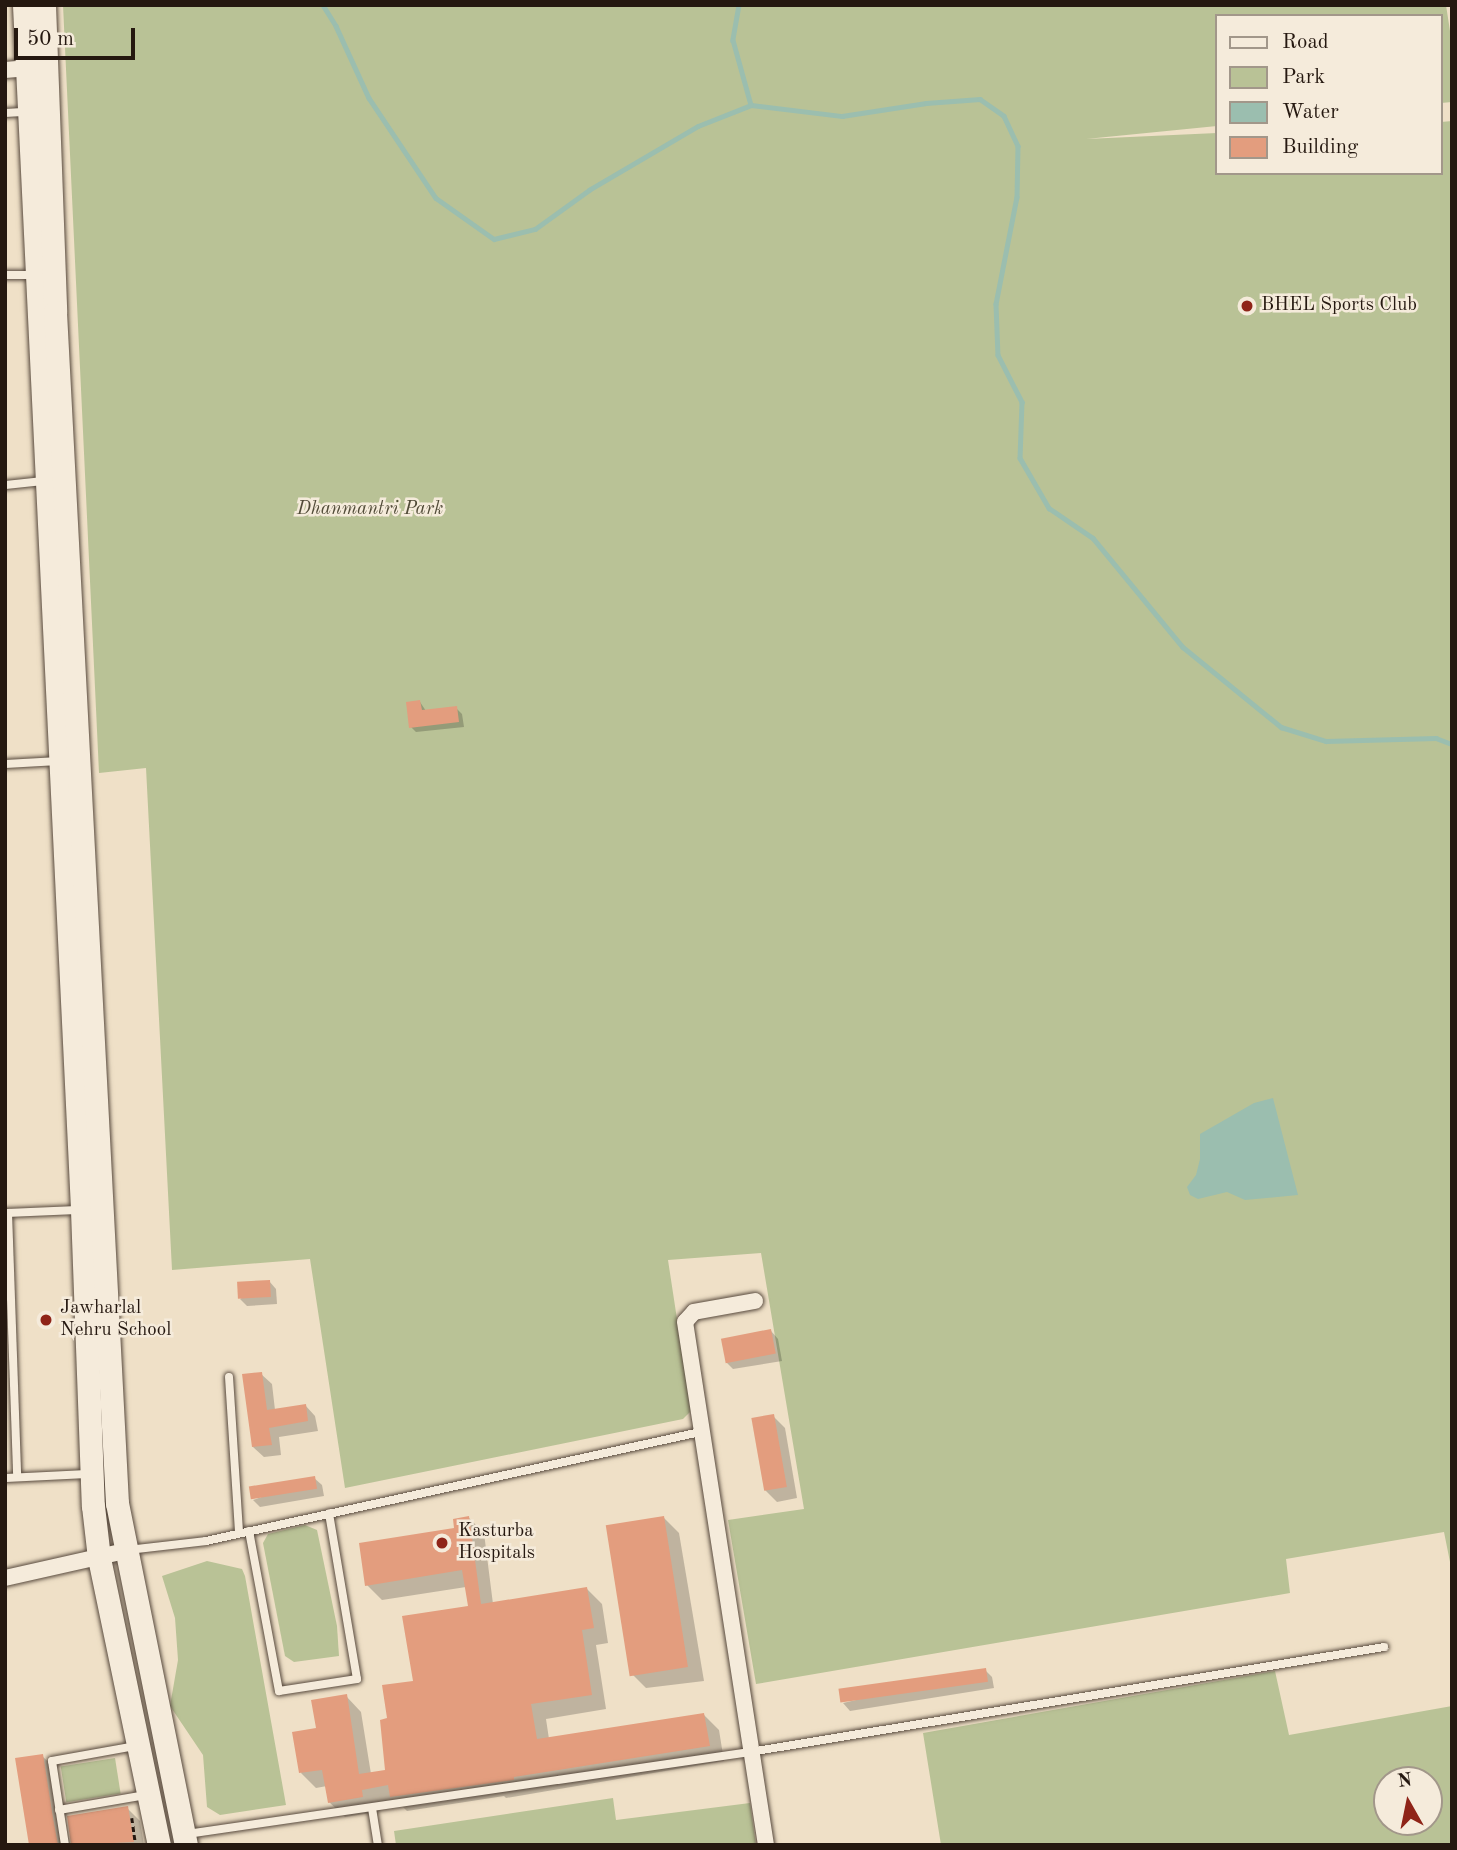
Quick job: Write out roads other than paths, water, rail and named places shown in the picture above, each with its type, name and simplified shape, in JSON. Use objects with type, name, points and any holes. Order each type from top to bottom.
[{"type":"main road","points":[[24,5],[16,69],[27,113],[44,274],[60,581],[72,823],[117,1503],[184,1833],[156,1839],[99,1558],[91,1474],[72,823],[59,761],[60,581],[45,481],[44,274]]},
{"type":"main road","points":[[27,113],[44,5]]},
{"type":"street","points":[[755,1301],[694,1312],[685,1322],[766,1845]]},
{"type":"street","points":[[5,1578],[125,1551]]},
{"type":"lane","points":[[5,275],[44,274]]},
{"type":"lane","points":[[5,485],[45,481]]},
{"type":"lane","points":[[5,764],[59,761]]},
{"type":"lane","points":[[17,1477],[7,1213],[82,1210]]},
{"type":"lane","points":[[229,1377],[239,1533]]},
{"type":"lane","points":[[125,1551],[206,1541],[700,1432]]},
{"type":"lane","points":[[5,1478],[91,1474]]},
{"type":"lane","points":[[250,1531],[279,1691],[357,1679],[329,1513]]},
{"type":"lane","points":[[184,1833],[750,1752],[1384,1647]]},
{"type":"lane","points":[[65,1845],[52,1761],[139,1746]]},
{"type":"lane","points":[[59,1810],[149,1794]]},
{"type":"lane","points":[[372,1808],[378,1845]]},
{"type":"water","points":[[1273,1098],[1298,1195],[1245,1200],[1227,1192],[1198,1199],[1190,1195],[1187,1187],[1196,1175],[1200,1159],[1200,1134],[1254,1103]]},
{"type":"waterway","points":[[323,5],[336,26],[369,98],[436,198],[494,239],[535,229],[589,190],[698,126],[751,105],[842,116],[926,103],[980,99],[1004,116],[1018,146],[1017,197],[996,304],[998,355],[1022,402],[1020,458],[1049,508],[1093,538],[1183,647],[1281,727],[1326,741],[1436,738],[1452,744]]},
{"type":"waterway","points":[[739,5],[733,40],[751,105]]},
{"type":"place","name":"BHEL Sports Club","points":[[1247,306]]},
{"type":"place","name":"Jawharlal Nehru School","points":[[46,1320]]},
{"type":"place","name":"Kasturba Hospitals","points":[[442,1543]]},
{"type":"park label","name":"Dhanmantri Park","points":[[370,510]]}]
